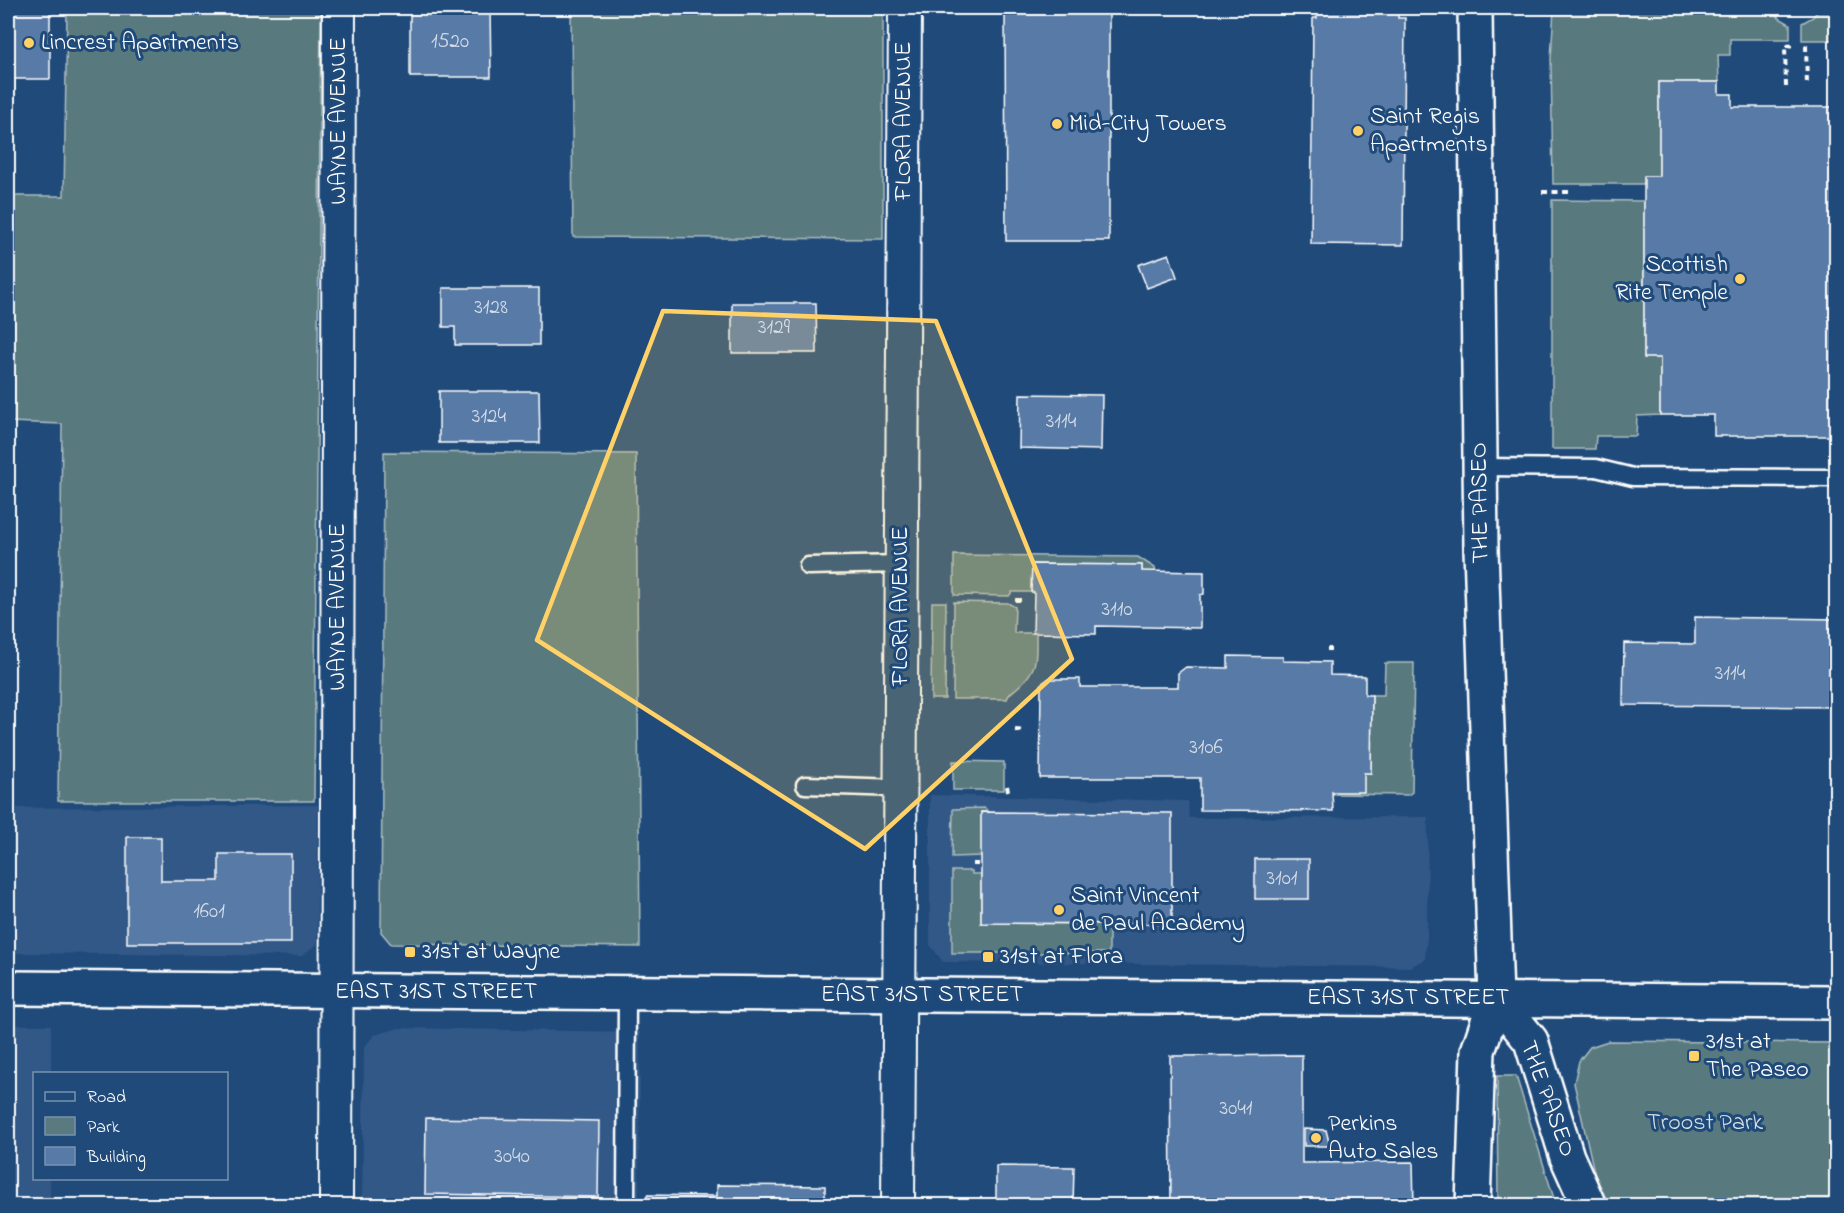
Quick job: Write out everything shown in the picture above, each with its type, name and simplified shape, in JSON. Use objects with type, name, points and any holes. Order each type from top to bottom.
[{"type":"main road","name":"THE PASEO","points":[[1473,1206],[1478,1051],[1496,998],[1480,467],[1475,8]]},
{"type":"main road","name":"EAST 31ST STREET","points":[[8,988],[1836,1002]]},
{"type":"main road","name":"THE PASEO","points":[[1496,998],[1531,1041],[1567,1157],[1589,1206]]},
{"type":"street","name":"WAYNE AVENUE","points":[[336,1206],[339,8]]},
{"type":"street","name":"FLORA AVENUE","points":[[898,1206],[905,8]]},
{"type":"lane","points":[[1480,467],[1596,468],[1632,477],[1836,478]]},
{"type":"lane","points":[[808,566],[902,564]]},
{"type":"lane","points":[[806,785],[900,788]]},
{"type":"lane","points":[[626,1206],[627,993]]},
{"type":"path","points":[[1786,87],[1785,46],[1796,45]]},
{"type":"path","points":[[1806,45],[1807,86]]},
{"type":"path","points":[[1542,192],[1573,192]]},
{"type":"path","points":[[1015,600],[1020,600]]},
{"type":"path","points":[[1015,730],[1025,730]]},
{"type":"path","points":[[972,864],[981,864]]},
{"type":"highlighted area","points":[[663,311],[936,321],[1072,659],[865,849],[537,640]]},
{"type":"shaded area","points":[[930,795],[1188,801],[1189,818],[1428,817],[1425,959],[1410,967],[943,962],[930,945]]},
{"type":"shaded area","points":[[318,805],[317,944],[302,956],[8,953],[8,808]]},
{"type":"shaded area","points":[[8,1025],[51,1025],[51,1072],[33,1072],[33,1180],[50,1180],[50,1205],[8,1205]]},
{"type":"shaded area","points":[[399,1028],[640,1032],[639,1205],[362,1206],[364,1048],[374,1035]]},
{"type":"green space","points":[[67,8],[321,8],[314,801],[58,801],[62,424],[8,422],[8,196],[64,196]]},
{"type":"green space","points":[[571,8],[883,8],[883,239],[573,237]]},
{"type":"green space","points":[[1554,8],[1773,8],[1779,18],[1790,24],[1790,39],[1730,39],[1730,55],[1718,55],[1719,82],[1659,82],[1659,176],[1645,176],[1644,184],[1553,184],[1551,59]]},
{"type":"green space","points":[[1820,8],[1836,8],[1836,40],[1802,40],[1802,23],[1813,17]]},
{"type":"green space","points":[[1552,200],[1644,201],[1644,357],[1660,358],[1660,415],[1637,416],[1636,436],[1596,436],[1595,449],[1552,449]]},
{"type":"green space","points":[[384,452],[636,454],[640,947],[391,944],[381,932]]},
{"type":"green space","points":[[954,555],[1138,557],[1155,568],[1156,572],[1142,571],[1142,565],[1032,564],[1031,592],[1012,592],[1009,596],[954,595]]},
{"type":"green space","points":[[932,602],[946,602],[945,699],[931,699]]},
{"type":"green space","points":[[954,602],[1008,603],[1015,607],[1014,633],[1036,633],[1036,656],[1033,668],[1007,699],[953,699]]},
{"type":"green space","points":[[1385,663],[1414,663],[1412,792],[1408,795],[1333,794],[1332,792],[1364,773],[1371,773],[1372,695],[1384,695]]},
{"type":"green space","points":[[953,761],[1004,762],[1004,790],[953,790]]},
{"type":"green space","points":[[985,808],[988,812],[981,812],[982,856],[952,857],[953,809]]},
{"type":"green space","points":[[952,871],[972,871],[972,874],[981,874],[981,923],[1109,924],[1109,953],[952,953]]},
{"type":"green space","name":"Troost Park","points":[[1608,1041],[1836,1043],[1836,1205],[1609,1205],[1597,1185],[1574,1083],[1579,1061],[1590,1047]]},
{"type":"green space","points":[[1497,1076],[1516,1076],[1556,1205],[1498,1205]]},
{"type":"building","name":"Lincrest Apartments","points":[[8,8],[50,8],[50,79],[14,79],[14,100],[8,100]]},
{"type":"building","points":[[410,8],[490,8],[491,77],[410,77]]},
{"type":"building","name":"Mid-City Towers","points":[[1005,8],[1109,8],[1109,241],[1006,241]]},
{"type":"building","name":"Saint Regis Apartments","points":[[1317,8],[1398,8],[1398,18],[1405,18],[1403,245],[1311,244],[1313,18],[1317,18]]},
{"type":"building","name":"Scottish Rite Temple","points":[[1659,82],[1719,82],[1719,94],[1732,94],[1732,107],[1836,107],[1836,436],[1714,436],[1714,415],[1660,415],[1660,358],[1644,358],[1644,176],[1659,176]]},
{"type":"building","points":[[1169,254],[1177,277],[1147,288],[1138,265]]},
{"type":"building","points":[[443,288],[539,288],[539,345],[455,345],[455,327],[443,327]]},
{"type":"building","points":[[732,303],[816,303],[817,353],[732,353]]},
{"type":"building","points":[[439,391],[539,391],[540,443],[439,443]]},
{"type":"building","points":[[1020,394],[1102,395],[1101,450],[1019,448]]},
{"type":"building","points":[[1032,564],[1142,565],[1142,571],[1204,572],[1204,594],[1200,595],[1200,628],[1096,626],[1096,634],[1033,633]]},
{"type":"building","points":[[1695,617],[1836,619],[1836,707],[1623,705],[1624,643],[1695,644]]},
{"type":"building","points":[[1228,656],[1283,657],[1283,661],[1330,662],[1330,675],[1365,676],[1365,695],[1372,695],[1371,773],[1364,773],[1364,792],[1332,792],[1333,811],[1200,810],[1200,778],[1040,778],[1041,684],[1048,679],[1080,679],[1080,687],[1178,687],[1178,673],[1186,667],[1228,668]]},
{"type":"building","name":"Saint Vincent de Paul Academy","points":[[981,812],[1172,813],[1172,924],[981,923]]},
{"type":"building","points":[[127,837],[161,837],[161,881],[219,881],[219,854],[291,854],[291,943],[127,943]]},
{"type":"building","points":[[1255,859],[1309,859],[1309,899],[1255,899]]},
{"type":"building","points":[[1302,1055],[1302,1163],[1413,1162],[1414,1206],[1171,1206],[1170,1056]]},
{"type":"building","points":[[426,1118],[599,1121],[598,1197],[425,1194]]},
{"type":"building","name":"Perkins Auto Sales","points":[[1304,1129],[1326,1130],[1330,1146],[1304,1146]]},
{"type":"building","points":[[996,1166],[1074,1167],[1073,1206],[996,1206]]},
{"type":"building","points":[[717,1185],[825,1186],[825,1206],[647,1206],[647,1195],[717,1196]]},
{"type":"place","name":"Lincrest Apartments","points":[[29,43]]},
{"type":"place","name":"Mid-City Towers","points":[[1057,124]]},
{"type":"place","name":"Saint Regis Apartments","points":[[1358,131]]},
{"type":"place","name":"Scottish Rite Temple","points":[[1740,279]]},
{"type":"place","name":"Saint Vincent de Paul Academy","points":[[1059,910]]},
{"type":"place","name":"31st at Wayne","points":[[410,952]]},
{"type":"place","name":"31st at Flora","points":[[988,957]]},
{"type":"place","name":"31st at The Paseo","points":[[1694,1056]]},
{"type":"place","name":"Perkins Auto Sales","points":[[1316,1138]]}]
